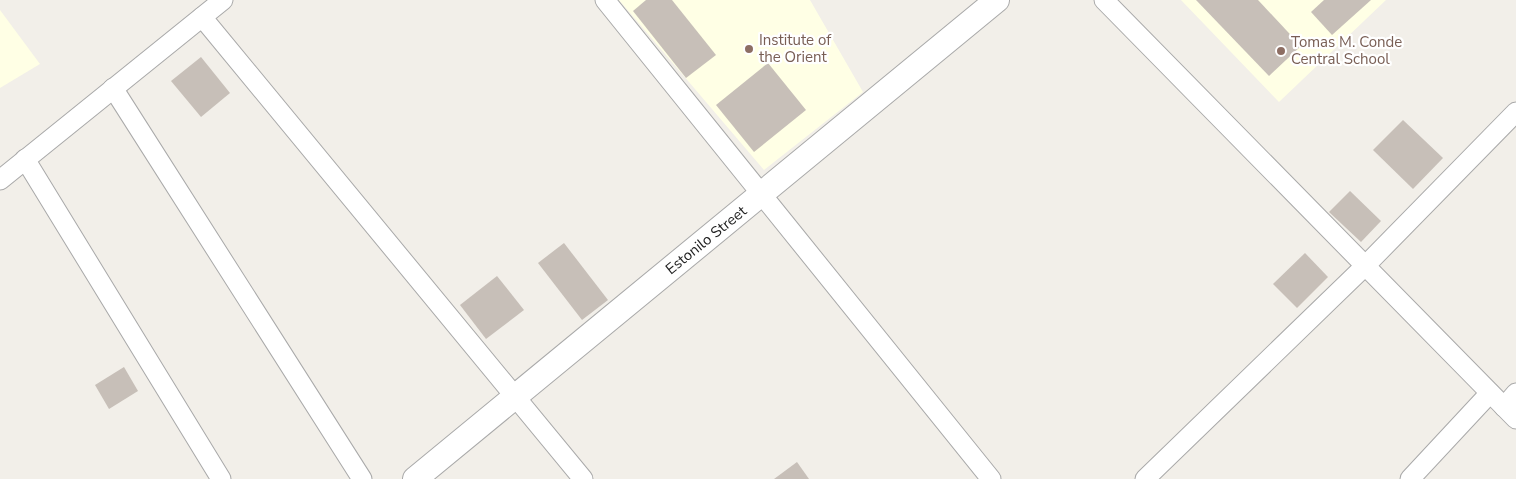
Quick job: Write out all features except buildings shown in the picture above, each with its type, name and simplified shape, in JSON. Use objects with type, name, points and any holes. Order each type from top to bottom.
[{"type":"street","points":[[0,180],[223,0]]},
{"type":"street","points":[[605,0],[991,479]]},
{"type":"street","name":"Estonilo Street","points":[[415,479],[997,0]]},
{"type":"street","points":[[1104,0],[1490,393],[1512,406]]},
{"type":"street","points":[[202,17],[583,479]]},
{"type":"street","points":[[113,88],[362,479]]},
{"type":"street","points":[[1145,479],[1365,266],[1516,112]]},
{"type":"street","points":[[25,159],[222,479]]},
{"type":"street","points":[[1410,479],[1490,393]]},
{"type":"shaded area","name":"Institute of the Orient","points":[[619,0],[810,0],[863,92],[764,170]]},
{"type":"shaded area","name":"Tomas M. Conde Central School","points":[[1181,0],[1386,0],[1279,102]]},
{"type":"shaded area","points":[[0,10],[40,64],[0,88]]},
{"type":"place","name":"Institute of the Orient","points":[[749,49]]},
{"type":"place","name":"Tomas M. Conde Central School","points":[[1281,51]]}]
